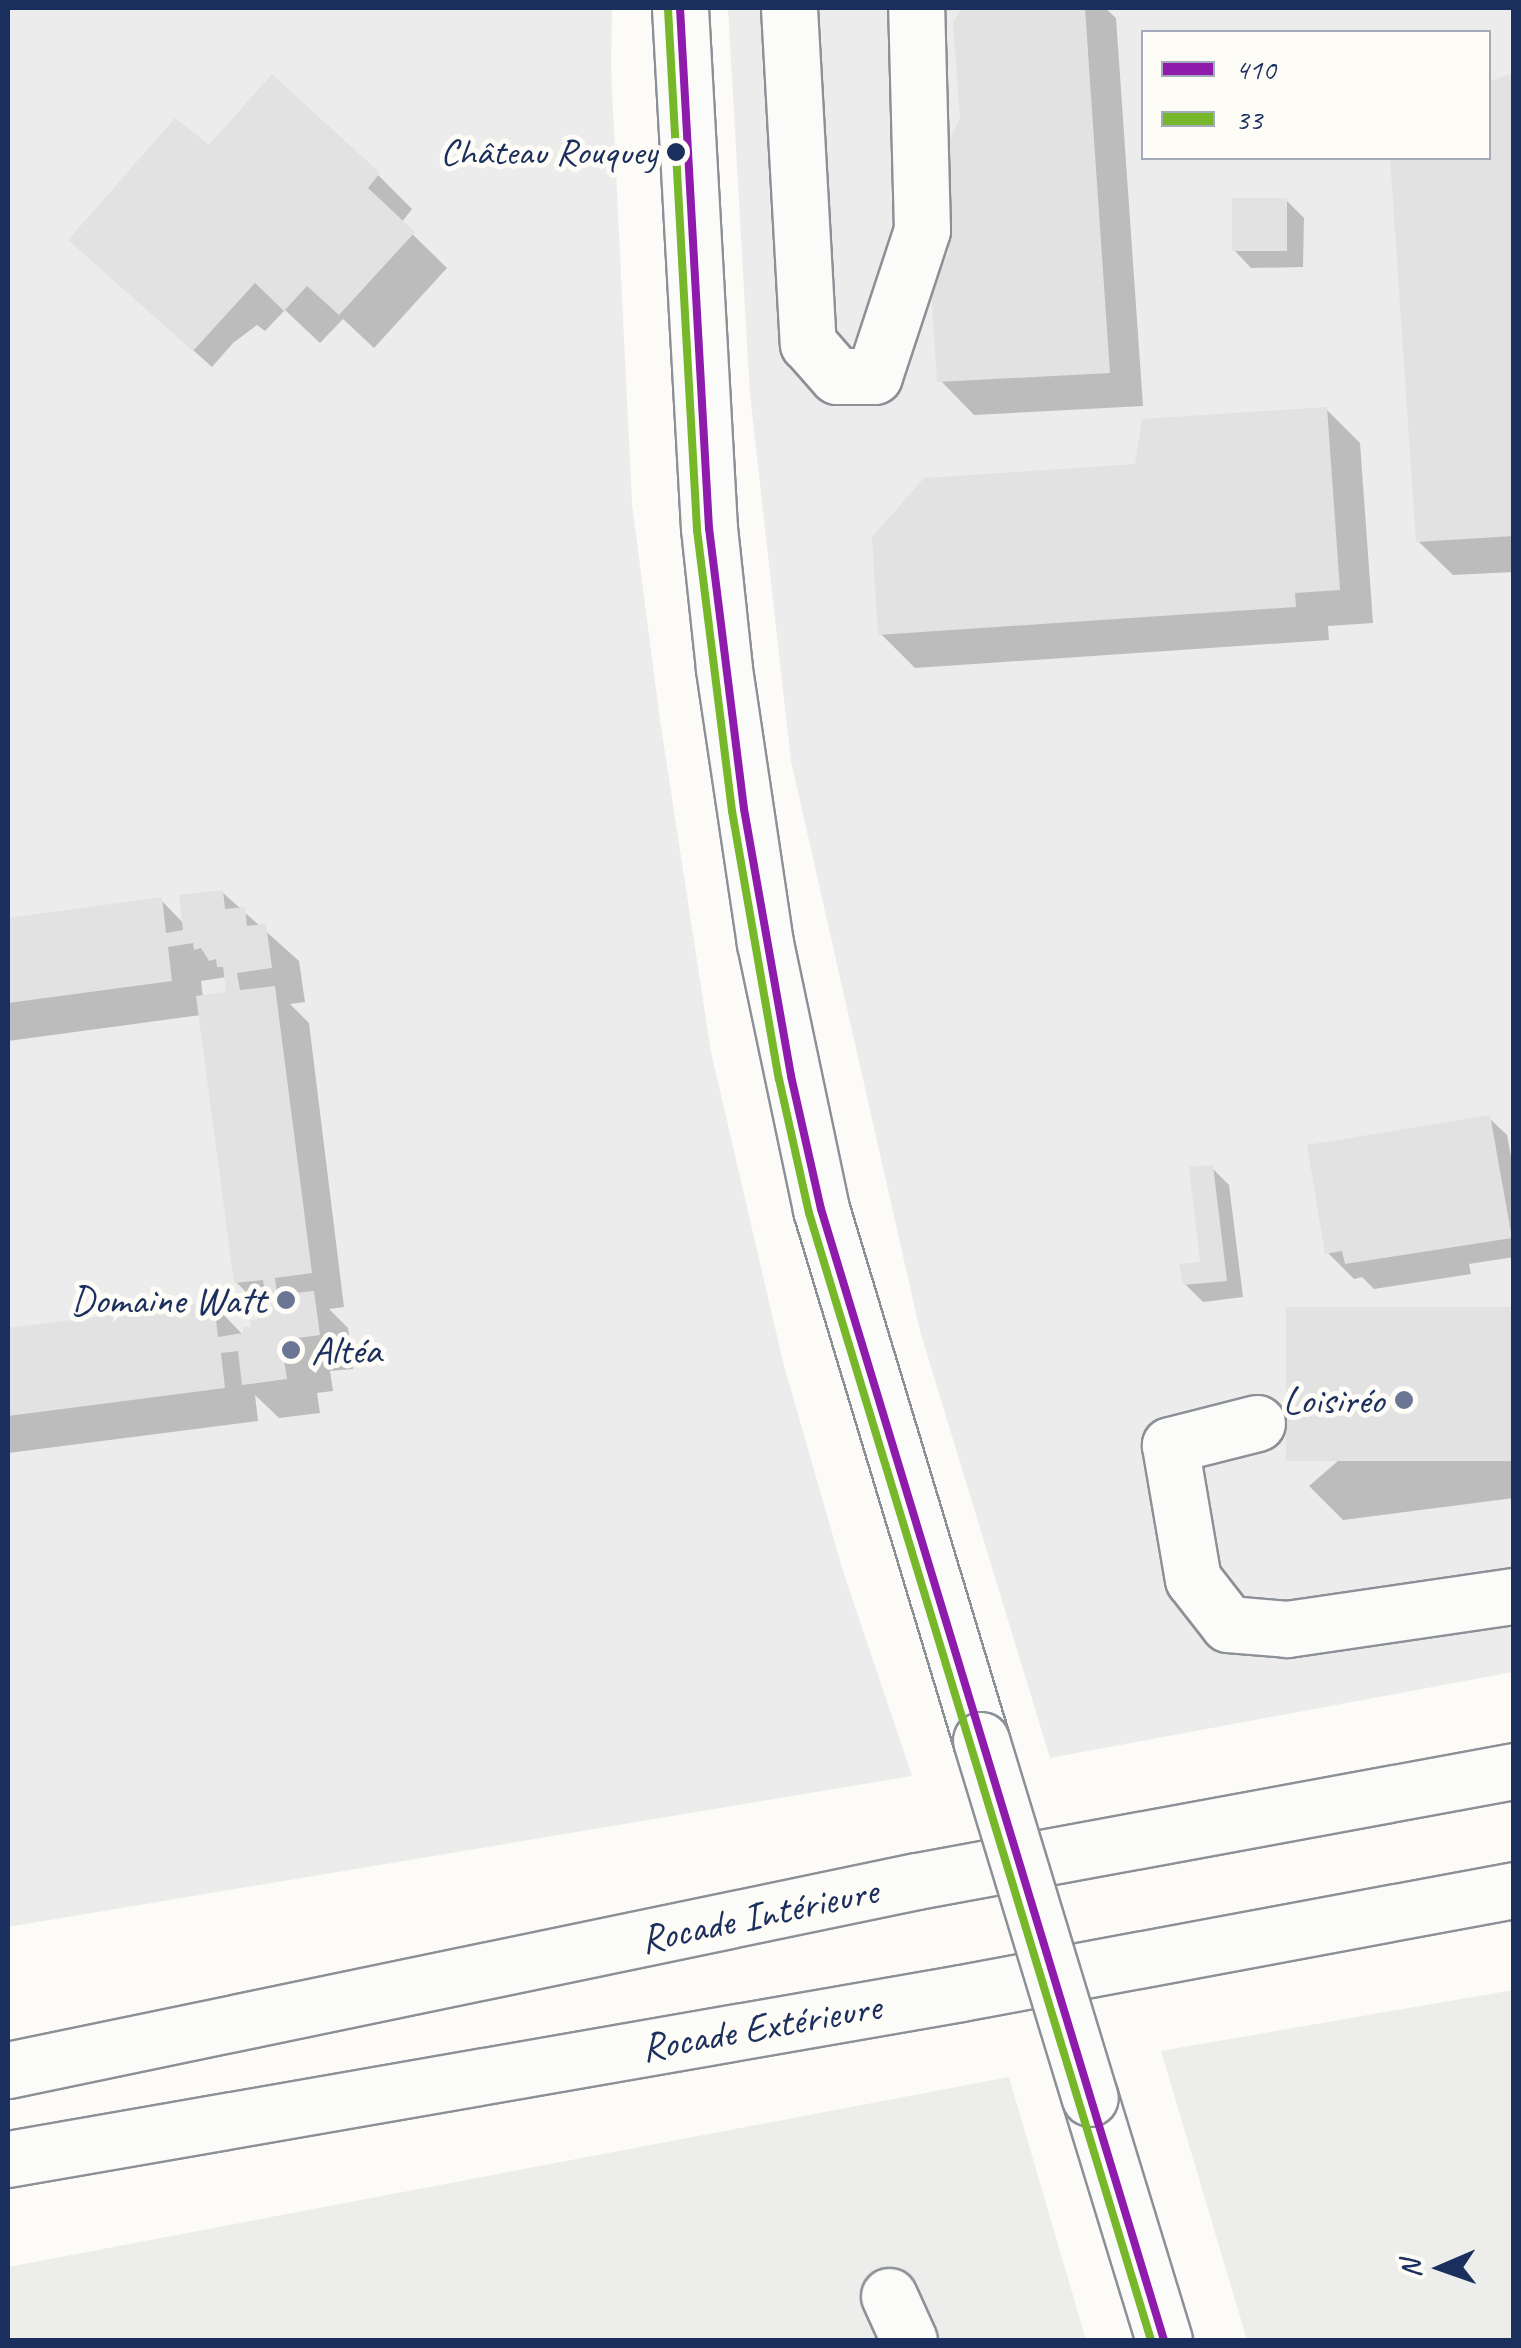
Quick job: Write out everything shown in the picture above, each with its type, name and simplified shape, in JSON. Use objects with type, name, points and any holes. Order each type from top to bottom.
[{"type":"main road","points":[[680,8],[710,528],[724,669],[765,943],[821,1208],[1164,2340]]},
{"type":"main road","points":[[789,8],[808,343],[838,376],[874,376],[922,230],[916,8]]},
{"type":"main road","points":[[1257,1424],[1170,1445],[1193,1579],[1228,1624],[1286,1629],[1514,1596]]},
{"type":"main road","name":"Rocade Intérieure","points":[[8,2070],[917,1882],[1514,1770]]},
{"type":"main road","name":"Rocade Extérieure","points":[[8,2159],[941,1996],[1514,1890]]},
{"type":"shaded area","points":[[8,8],[612,8],[611,68],[632,504],[660,720],[711,1052],[783,1362],[843,1571],[912,1776],[8,1927]]},
{"type":"shaded area","points":[[728,8],[1513,8],[1513,1672],[1050,1758],[920,1331],[791,761],[750,395]]},
{"type":"shaded area","points":[[1513,1990],[1513,2340],[1247,2340],[1161,2051]]},
{"type":"shaded area","points":[[1009,2077],[1086,2340],[8,2340],[8,2267]]},
{"type":"building","points":[[962,8],[1085,8],[1110,373],[937,382],[931,288],[949,252],[942,154],[960,119],[953,22]]},
{"type":"building","points":[[1514,73],[1514,536],[1416,542],[1390,160],[1491,160],[1491,81]]},
{"type":"building","points":[[272,74],[380,173],[368,188],[415,232],[339,315],[307,286],[284,311],[255,283],[193,351],[68,240],[175,118],[209,145]]},
{"type":"building","points":[[1232,198],[1287,198],[1287,251],[1232,251]]},
{"type":"building","points":[[1327,407],[1340,590],[1295,593],[1296,607],[878,635],[872,537],[924,478],[1135,464],[1142,419]]},
{"type":"building","points":[[223,890],[225,909],[245,907],[247,926],[266,924],[272,968],[237,973],[240,990],[275,986],[312,1273],[275,1278],[277,1295],[314,1291],[320,1335],[297,1338],[300,1357],[284,1360],[287,1379],[242,1385],[238,1351],[221,1353],[225,1388],[8,1416],[8,1328],[214,1302],[218,1337],[243,1333],[243,1327],[251,1327],[250,1320],[257,1319],[255,1313],[262,1312],[261,1306],[267,1305],[263,1280],[234,1283],[196,996],[226,992],[223,967],[217,967],[216,959],[209,961],[201,948],[194,950],[193,943],[168,947],[172,981],[8,1003],[8,918],[162,897],[166,933],[183,930],[179,895]]},
{"type":"building","points":[[1490,1115],[1512,1238],[1345,1264],[1342,1251],[1325,1254],[1307,1145]]},
{"type":"building","points":[[1213,1165],[1227,1281],[1183,1285],[1179,1264],[1200,1262],[1189,1167]]},
{"type":"building","name":"Loisiréo","points":[[1286,1307],[1514,1307],[1514,1461],[1286,1461]]},
{"type":"transit line","name":"410","points":[[680,8],[709,528],[744,809],[791,1076],[821,1209],[1164,2340]]},
{"type":"transit line","name":"33","points":[[668,9],[697,530],[732,811],[779,1079],[809,1213],[1151,2340]]},
{"type":"place","name":"Château Rouquey","points":[[676,152]]},
{"type":"place","name":"Domaine Watt","points":[[286,1300]]},
{"type":"place","name":"Altéa","points":[[291,1350]]},
{"type":"place","name":"Loisiréo","points":[[1404,1400]]}]
